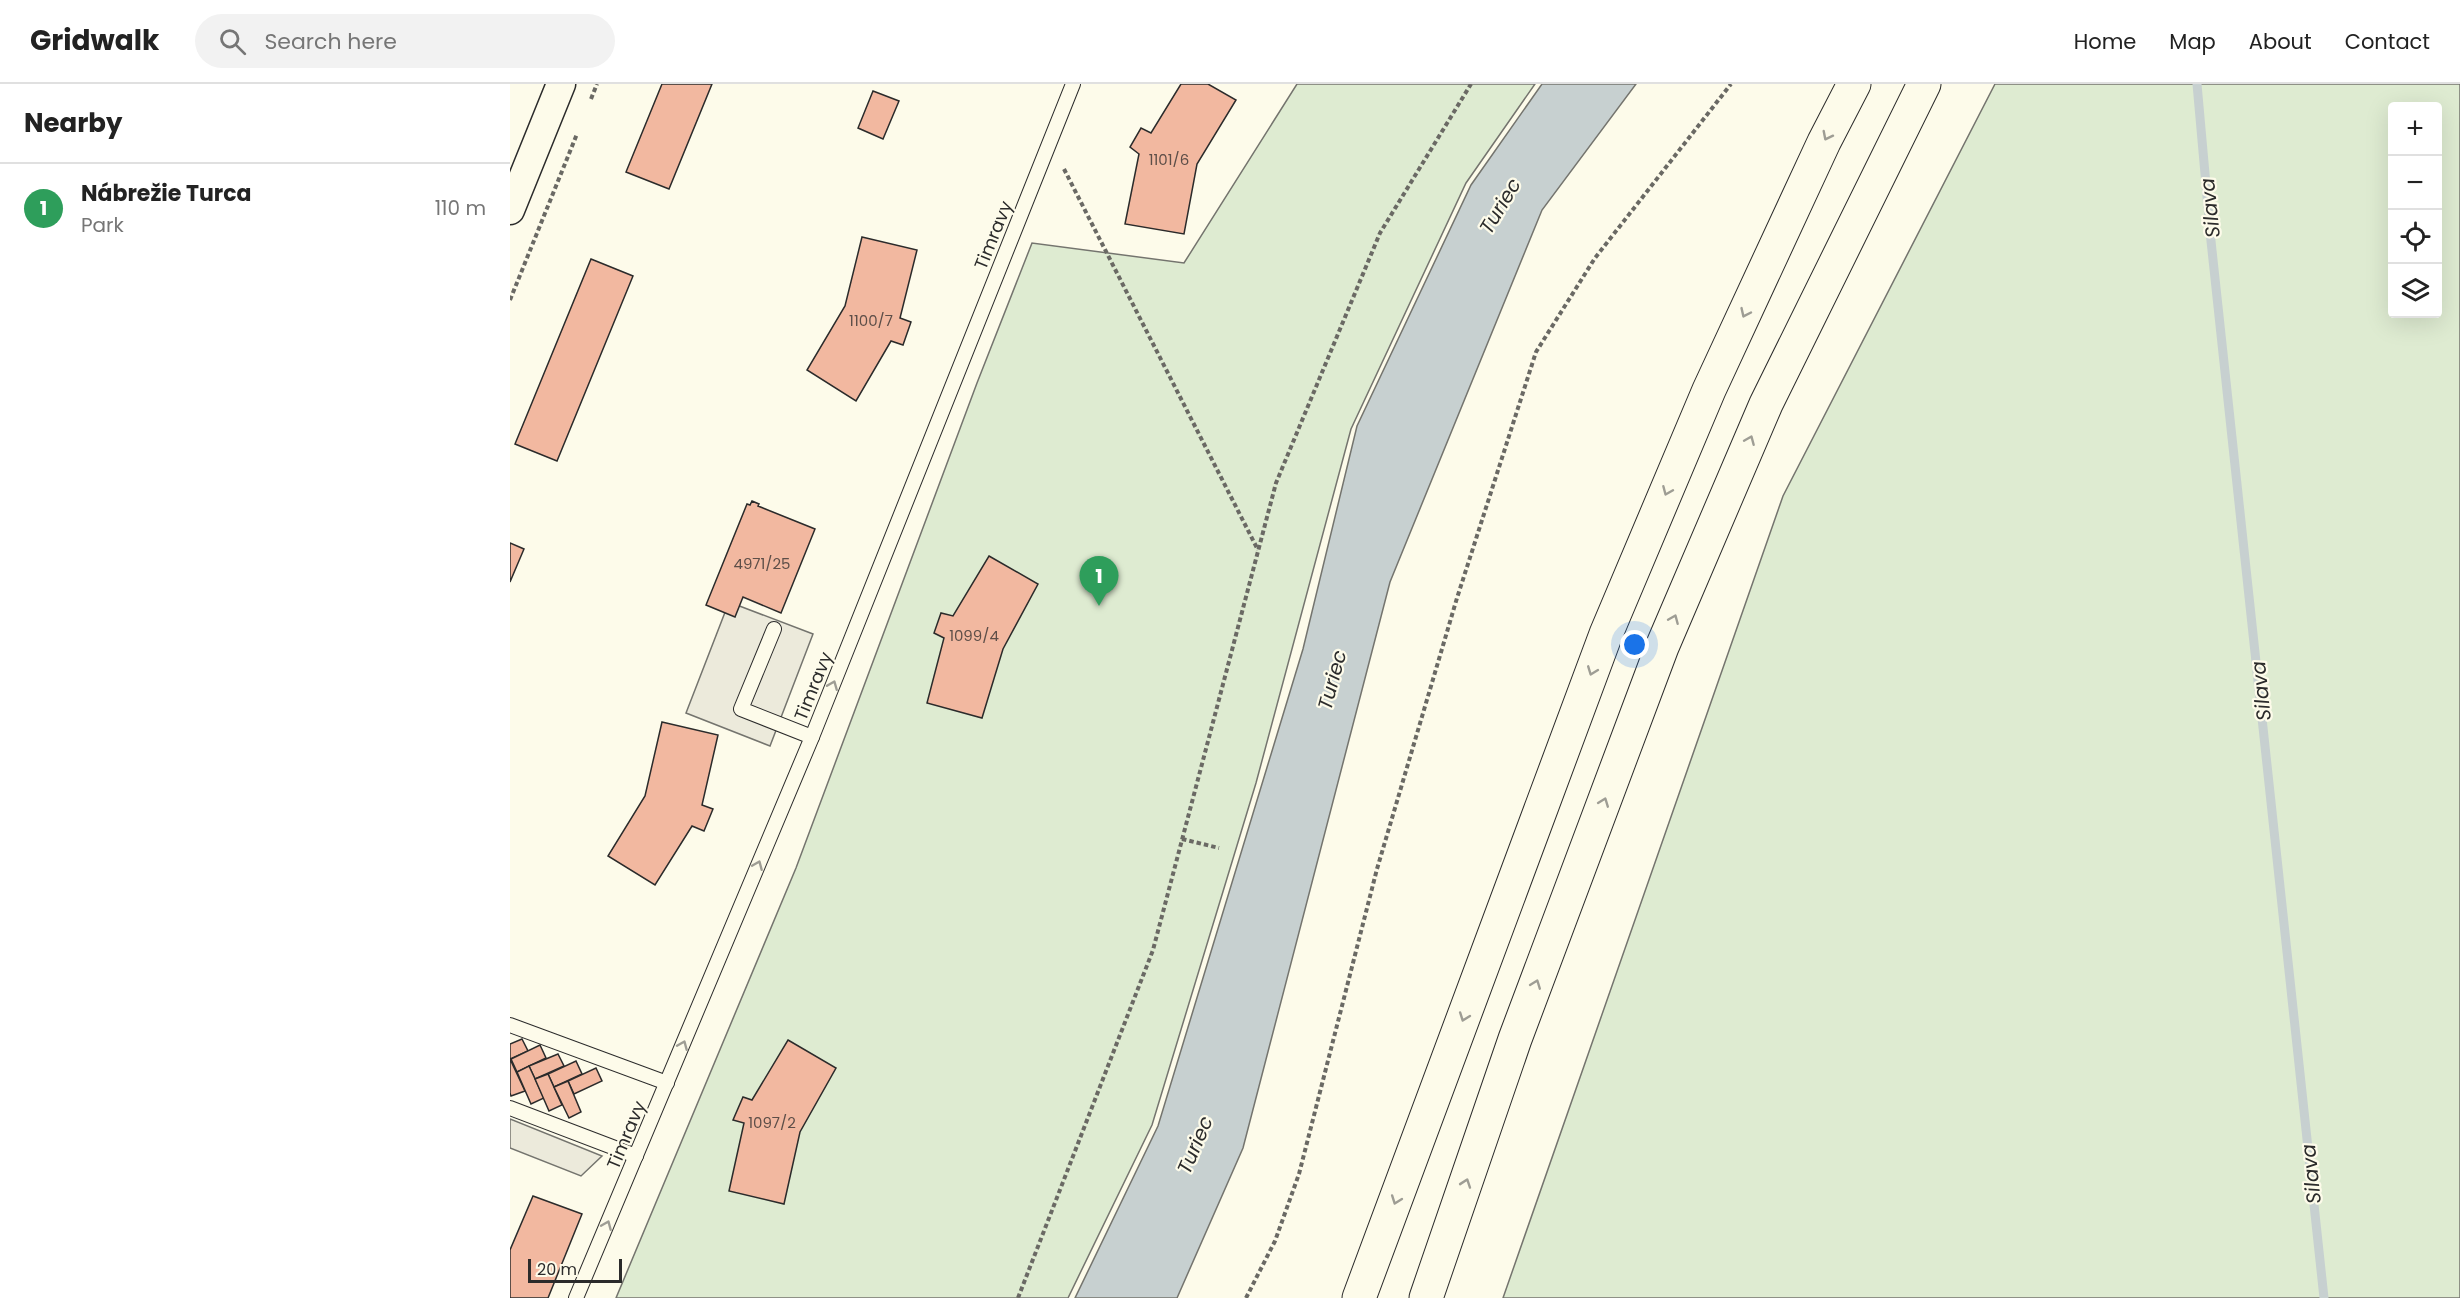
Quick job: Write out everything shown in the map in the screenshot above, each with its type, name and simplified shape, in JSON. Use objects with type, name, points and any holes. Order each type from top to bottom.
[{"type":"main road","points":[[1359,1298],[1606,634],[1709,390],[1824,142],[1854,84]]},
{"type":"main road","points":[[1426,1298],[1515,1039],[1662,646],[1766,404],[1924,84]]},
{"type":"street","points":[[510,210],[561,84]]},
{"type":"lane","name":"Timravy","points":[[576,1298],[812,737],[1073,84]]},
{"type":"lane","points":[[774,629],[741,709],[812,737]]},
{"type":"lane","points":[[510,1025],[667,1083]]},
{"type":"lane","points":[[510,1108],[636,1156]]},
{"type":"path","points":[[588,106],[597,84]]},
{"type":"path","points":[[1018,1298],[1153,950],[1276,483],[1380,233],[1471,84]]},
{"type":"path","points":[[1246,1298],[1275,1241],[1299,1174],[1377,869],[1457,598],[1536,352],[1595,258],[1731,84]]},
{"type":"path","points":[[510,300],[579,127]]},
{"type":"path","points":[[1050,141],[1258,550]]},
{"type":"path","points":[[1182,839],[1219,848]]},
{"type":"green space","points":[[1297,84],[1535,84],[1466,183],[1351,429],[1256,783],[1152,1125],[1068,1298],[616,1298],[796,868],[977,383],[1032,243],[1184,263]]},
{"type":"green space","points":[[1995,84],[2460,84],[2460,1298],[1503,1298],[1783,496]]},
{"type":"shaded area","points":[[729,602],[813,634],[770,746],[686,713]]},
{"type":"shaded area","points":[[510,1119],[602,1156],[581,1176],[510,1148]]},
{"type":"water","name":"Turiec","points":[[1542,84],[1636,84],[1542,210],[1390,582],[1243,1148],[1177,1298],[1075,1298],[1158,1126],[1303,649],[1357,426],[1471,185]]},
{"type":"building","points":[[662,84],[712,84],[669,189],[626,172]]},
{"type":"building","points":[[1181,84],[1208,84],[1236,100],[1197,164],[1184,234],[1125,224],[1139,154],[1130,147],[1141,128],[1151,133]]},
{"type":"building","points":[[873,91],[899,101],[883,139],[858,128]]},
{"type":"building","points":[[862,237],[917,250],[900,318],[911,322],[903,345],[891,341],[856,401],[807,370],[845,306]]},
{"type":"building","points":[[591,259],[633,276],[557,461],[515,444]]},
{"type":"building","points":[[752,501],[759,504],[758,506],[815,529],[781,613],[743,597],[735,617],[706,605],[747,504],[750,505]]},
{"type":"building","points":[[510,543],[524,549],[510,582]]},
{"type":"building","points":[[989,556],[1038,584],[1003,649],[982,718],[927,703],[944,638],[934,633],[941,613],[953,616]]},
{"type":"building","points":[[662,722],[718,735],[702,805],[713,809],[704,831],[692,826],[655,885],[608,856],[645,796]]},
{"type":"building","points":[[522,1039],[528,1051],[510,1059],[510,1044]]},
{"type":"building","points":[[788,1040],[836,1068],[800,1132],[784,1204],[729,1191],[744,1123],[733,1120],[743,1097],[752,1100]]},
{"type":"building","points":[[540,1045],[546,1058],[517,1072],[511,1059]]},
{"type":"building","points":[[558,1054],[564,1066],[535,1079],[529,1066]]},
{"type":"building","points":[[510,1059],[525,1091],[511,1096],[510,1093]]},
{"type":"building","points":[[576,1061],[582,1074],[554,1087],[548,1074]]},
{"type":"building","points":[[529,1066],[544,1098],[531,1104],[517,1072]]},
{"type":"building","points":[[596,1068],[602,1081],[574,1094],[568,1081]]},
{"type":"building","points":[[548,1074],[562,1105],[549,1111],[535,1079]]},
{"type":"building","points":[[568,1081],[581,1112],[569,1118],[554,1087]]},
{"type":"building","points":[[533,1196],[582,1214],[548,1298],[510,1298],[510,1250]]},
{"type":"waterway","name":"Silava","points":[[2197,84],[2211,241],[2324,1298]]},
{"type":"place","name":"Nábrežie Turca","points":[[1099,606]]}]
